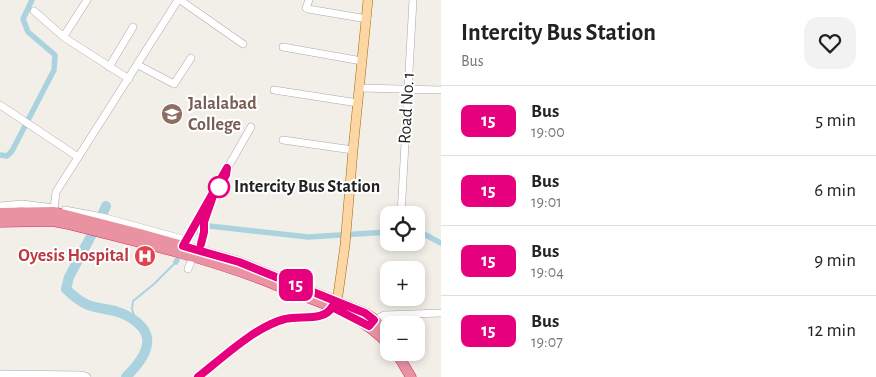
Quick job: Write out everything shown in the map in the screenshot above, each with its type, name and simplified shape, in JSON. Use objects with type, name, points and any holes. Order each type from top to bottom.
[{"type":"highway","points":[[0,213],[53,214],[185,243],[239,262],[334,304],[380,329]]},
{"type":"highway","points":[[0,222],[53,214],[231,269],[334,304]]},
{"type":"highway","points":[[371,323],[380,334]]},
{"type":"highway","points":[[402,361],[411,377]]},
{"type":"main road","points":[[334,304],[345,244],[368,0]]},
{"type":"street","points":[[64,36],[87,0]]},
{"type":"street","points":[[0,206],[22,204],[53,214],[56,192],[179,0],[191,3],[243,44]]},
{"type":"street","points":[[309,0],[306,5],[308,9],[367,19]]},
{"type":"street","name":"Road No. 1","points":[[402,206],[413,0]]},
{"type":"street","points":[[34,11],[64,36],[129,79]]},
{"type":"street","points":[[109,67],[132,27]]},
{"type":"street","points":[[283,47],[362,61]]},
{"type":"street","points":[[138,65],[174,84],[191,58]]},
{"type":"street","points":[[360,88],[441,90]]},
{"type":"street","points":[[274,90],[358,103]]},
{"type":"street","points":[[0,106],[78,157]]},
{"type":"street","points":[[185,243],[251,127]]},
{"type":"street","points":[[283,140],[353,150]]},
{"type":"street","points":[[201,244],[204,222],[213,196],[226,175],[227,168]]},
{"type":"street","points":[[198,377],[260,330],[285,319],[323,315],[334,304]]},
{"type":"street","points":[[371,323],[384,316],[441,313]]},
{"type":"street","points":[[2,375],[82,375],[86,377]]},
{"type":"waterway","points":[[0,155],[7,156],[12,151],[54,70],[55,55],[28,32],[23,19],[32,0]]},
{"type":"waterway","points":[[102,215],[106,206]]},
{"type":"waterway","points":[[191,237],[196,231],[209,226],[308,237],[380,233]]},
{"type":"waterway","points":[[425,235],[441,243]]},
{"type":"waterway","points":[[91,236],[69,277],[66,289],[85,303],[121,313],[142,327],[147,338],[146,348],[139,362],[126,377]]},
{"type":"waterway","points":[[136,322],[132,309],[133,301],[154,284],[176,262]]},
{"type":"bus line","name":"15","points":[[198,377],[260,330],[285,319],[323,315],[331,310],[332,307],[369,326],[374,320],[365,313],[239,262],[183,246],[227,168],[226,175],[213,196],[204,222],[201,244]]},
{"type":"place","name":"Jalalabad College","points":[[172,114]]},
{"type":"place","name":"Intercity Bus Station","points":[[219,187]]},
{"type":"place","name":"Oyesis Hospital","points":[[145,256]]}]
